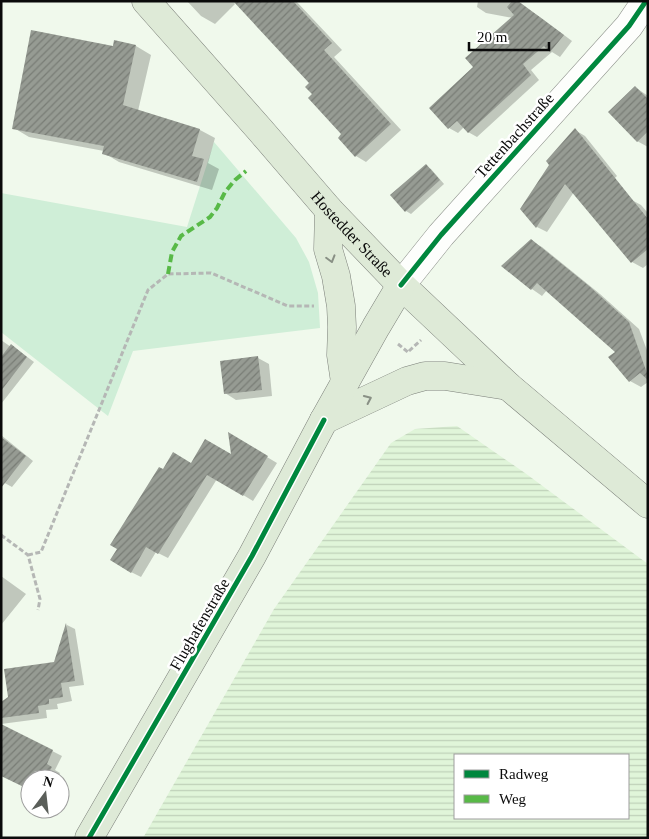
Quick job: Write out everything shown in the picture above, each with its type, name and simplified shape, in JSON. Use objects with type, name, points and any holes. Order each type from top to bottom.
[{"type":"main road","name":"Hostedder Straße","points":[[146,1],[329,210],[401,285],[508,386],[648,504]]},
{"type":"main road","points":[[329,210],[328,249],[336,276],[341,306],[341,355],[345,382]]},
{"type":"main road","name":"Flughafenstraße","points":[[89,838],[252,556],[324,420],[401,285]]},
{"type":"main road","points":[[324,420],[407,381],[425,376],[445,376],[508,386]]},
{"type":"street","name":"Tettenbachstraße","points":[[401,285],[437,239],[629,26],[646,1]]},
{"type":"path","points":[[28,555],[41,552],[148,290],[168,274],[211,273],[288,306],[317,306]]},
{"type":"path","points":[[408,352],[422,339]]},
{"type":"path","points":[[1,535],[28,555],[40,599],[38,610]]},
{"type":"green space","points":[[214,142],[296,238],[309,262],[318,293],[320,328],[133,351],[108,416],[1,332],[1,193],[187,227]]},
{"type":"green space","points":[[457,426],[525,473],[648,564],[648,838],[143,838],[274,609],[391,443],[415,429]]},
{"type":"building","points":[[233,1],[293,1],[332,43],[324,50],[391,124],[355,157],[338,138],[341,134],[308,98],[312,94],[305,87],[309,83]]},
{"type":"building","points":[[512,1],[518,1],[564,35],[550,52],[544,46],[523,64],[531,75],[468,133],[457,121],[448,129],[429,108],[473,67],[465,58],[514,15],[507,7]]},
{"type":"building","points":[[31,30],[113,46],[114,40],[136,45],[123,105],[200,129],[192,156],[204,159],[197,182],[102,154],[104,146],[12,129]]},
{"type":"building","points":[[635,86],[648,99],[648,131],[637,142],[608,112]]},
{"type":"building","points":[[575,128],[648,219],[648,249],[631,263],[565,184],[536,228],[520,209],[549,165],[546,161]]},
{"type":"building","points":[[426,164],[440,180],[405,212],[390,195]]},
{"type":"building","points":[[531,239],[589,286],[629,322],[648,380],[640,373],[629,382],[608,357],[615,352],[537,283],[531,290],[501,266]]},
{"type":"building","points":[[11,344],[27,357],[1,391],[1,357]]},
{"type":"building","points":[[258,356],[262,390],[224,394],[220,361]]},
{"type":"building","points":[[228,432],[268,456],[243,496],[207,475],[158,554],[146,547],[131,573],[110,560],[117,549],[110,545],[159,467],[163,469],[173,452],[191,463],[205,439],[231,454]]},
{"type":"building","points":[[1,437],[26,456],[1,488]]},
{"type":"building","points":[[66,623],[75,681],[61,683],[63,697],[49,699],[49,704],[38,706],[39,713],[1,718],[1,702],[8,697],[4,669],[54,662]]},
{"type":"building","points":[[1,724],[53,750],[47,764],[52,767],[51,769],[20,769],[20,785],[1,776]]},
{"type":"marked path","points":[[168,274],[172,252],[181,236],[210,217],[225,192],[246,171]]},
{"type":"cycle path","points":[[401,285],[441,235],[629,26],[646,1]]},
{"type":"cycle path","points":[[89,838],[252,556],[324,420]]}]
